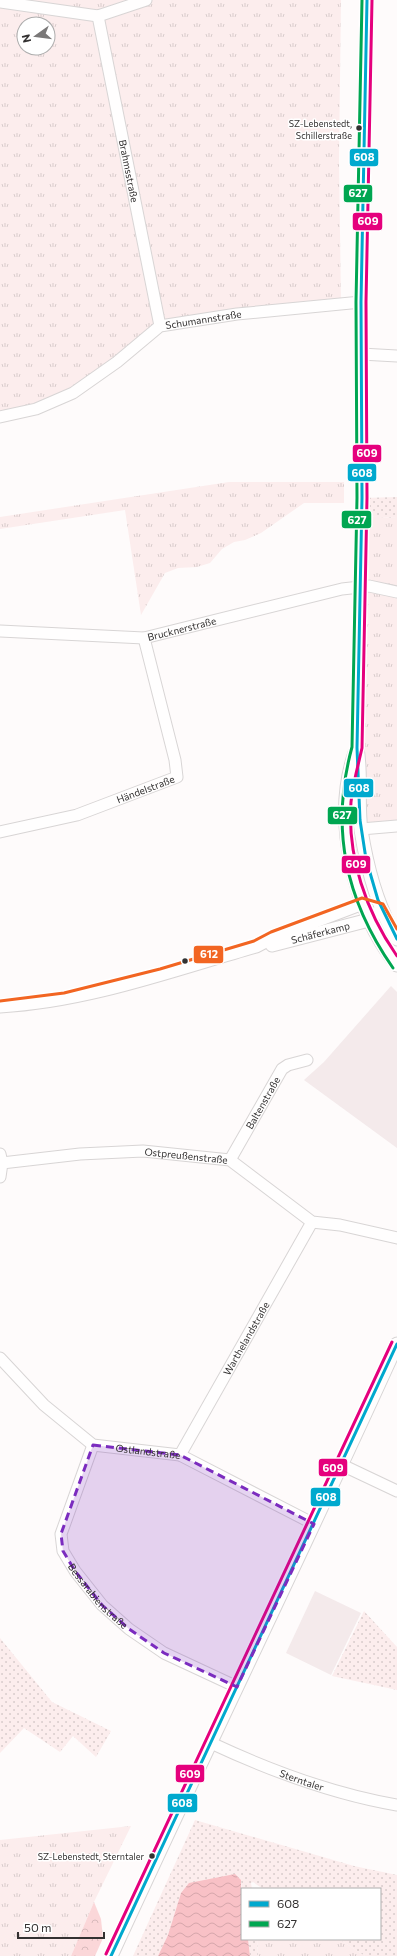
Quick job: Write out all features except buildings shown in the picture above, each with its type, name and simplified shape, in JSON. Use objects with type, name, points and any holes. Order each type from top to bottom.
[{"type":"street","points":[[0,2],[98,16],[146,0]]},
{"type":"street","points":[[367,0],[360,354],[362,498],[357,748],[360,766],[364,829],[380,908],[397,940]]},
{"type":"street","name":"Brahmsstraße","points":[[98,16],[160,326]]},
{"type":"street","name":"Schumannstraße","points":[[0,417],[36,409],[73,393],[117,362],[160,326],[237,314],[361,302]]},
{"type":"street","points":[[360,354],[397,356]]},
{"type":"street","name":"Brucknerstraße","points":[[0,631],[144,638],[334,590],[370,586],[397,592]]},
{"type":"street","name":"Händelstraße","points":[[0,832],[77,815],[177,777],[175,760],[144,638]]},
{"type":"street","points":[[357,748],[346,795],[346,828],[362,903],[384,949],[397,965]]},
{"type":"street","points":[[364,829],[397,826]]},
{"type":"street","points":[[362,903],[380,908]]},
{"type":"street","name":"Schäferkamp","points":[[0,1006],[68,997],[116,987],[256,946],[362,903]]},
{"type":"street","points":[[369,920],[380,908]]},
{"type":"street","name":"Schäferkamp","points":[[256,946],[276,945],[369,920]]},
{"type":"street","name":"Baltenstraße","points":[[230,1160],[282,1069],[288,1065],[307,1060]]},
{"type":"street","name":"Ostpreußenstraße","points":[[1,1158],[143,1151],[230,1160],[312,1222]]},
{"type":"street","points":[[0,1178],[1,1158]]},
{"type":"street","points":[[312,1222],[340,1225],[397,1238]]},
{"type":"street","name":"Warthelandstraße","points":[[180,1455],[312,1222]]},
{"type":"street","points":[[111,1956],[177,1812],[342,1465],[397,1344]]},
{"type":"street","points":[[0,1358],[44,1405],[93,1445]]},
{"type":"street","name":"Ostlandstraße","points":[[93,1445],[180,1455],[314,1524]]},
{"type":"street","name":"Bessarabienstraße","points":[[93,1445],[61,1534],[63,1551],[75,1571],[102,1605],[129,1629],[164,1653],[237,1687]]},
{"type":"street","points":[[342,1465],[397,1491]]},
{"type":"street","name":"Sterntaler","points":[[211,1743],[242,1758],[297,1780],[357,1798],[397,1805]]},
{"type":"highlighted area","points":[[93,1445],[180,1455],[314,1524],[237,1687],[164,1653],[129,1629],[102,1605],[75,1571],[63,1551],[61,1534]]},
{"type":"shaded area","points":[[391,986],[397,992],[397,1148],[304,1080],[324,1062]]},
{"type":"shaded area","points":[[315,1591],[361,1613],[331,1675],[286,1653]]},
{"type":"green space","points":[[0,0],[341,0],[339,160],[341,304],[160,326],[73,393],[0,419]]},
{"type":"green space","points":[[229,482],[344,482],[344,503],[304,503],[261,533],[245,540],[234,542],[222,549],[210,563],[197,567],[178,568],[165,573],[141,615],[125,510],[0,529],[0,517]]},
{"type":"green space","points":[[397,497],[397,518],[361,516],[362,498]]},
{"type":"green space","points":[[361,516],[397,518],[397,826],[361,829]]},
{"type":"green space","points":[[364,1611],[397,1647],[397,1690],[332,1676]]},
{"type":"green space","points":[[0,1638],[52,1702],[111,1731],[96,1757],[73,1736],[60,1752],[24,1728],[0,1753]]},
{"type":"green space","points":[[195,1820],[354,1866],[397,1875],[397,1956],[365,1956],[341,1940],[381,1940],[381,1888],[262,1888],[253,1882],[251,1883],[252,1888],[242,1888],[241,1880],[181,1893],[168,1935],[158,1956],[133,1956]]},
{"type":"green space","points":[[131,1826],[94,1902],[71,1956],[0,1956],[0,1840]]},
{"type":"green space","points":[[94,1902],[101,1919],[103,1938],[95,1956],[71,1956]]},
{"type":"green space","points":[[248,1940],[257,1940],[258,1956],[250,1956]]},
{"type":"green space","points":[[257,1940],[341,1940],[365,1956],[258,1956]]},
{"type":"water","points":[[235,1874],[241,1880],[241,1940],[248,1940],[250,1956],[158,1956],[168,1935],[181,1893],[189,1883]]},
{"type":"transit line","name":"627","points":[[362,0],[356,302],[357,498],[352,747],[345,777],[342,806],[346,862],[353,889],[363,916],[393,968]]},
{"type":"transit line","name":"608","points":[[367,0],[361,302],[362,498],[357,748],[360,820],[366,859],[378,900],[397,939]]},
{"type":"transit line","name":"609","points":[[372,0],[366,302],[367,498],[362,748],[354,781],[351,802],[351,822],[352,843],[361,883],[376,921],[397,956]]},
{"type":"transit line","name":"612","points":[[0,1001],[64,993],[160,969],[254,941],[271,932],[362,898],[383,904],[397,929]]},
{"type":"transit line","name":"609","points":[[106,1954],[392,1342]]},
{"type":"transit line","name":"608","points":[[111,1956],[397,1344]]},
{"type":"place","name":"SZ-Lebenstedt, Schillerstraße","points":[[359,128]]},
{"type":"place","name":"SZ-Lebenstedt, Sterntaler","points":[[152,1856]]}]
